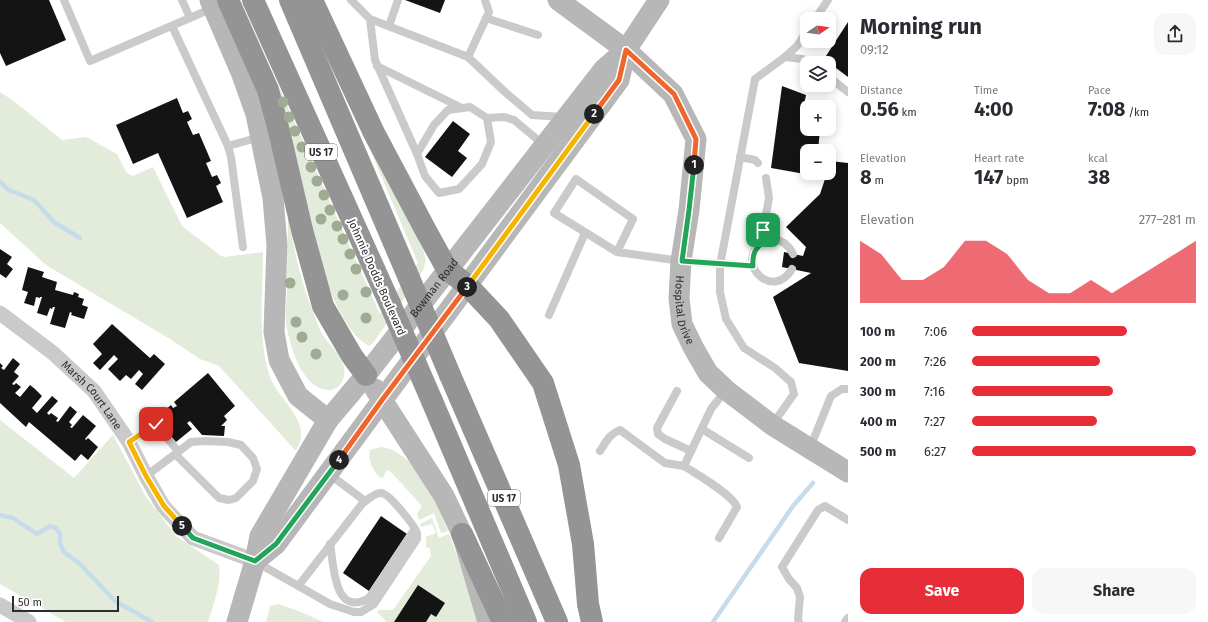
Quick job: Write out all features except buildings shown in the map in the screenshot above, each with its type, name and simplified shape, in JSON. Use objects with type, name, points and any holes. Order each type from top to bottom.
[{"type":"highway","name":"Johnnie Dodds Boulevard","points":[[253,0],[390,304],[526,622]]},
{"type":"highway","name":"US 17","points":[[290,0],[408,278],[558,622]]},
{"type":"highway","points":[[312,0],[374,133],[447,269],[468,286],[499,319],[543,383],[569,465],[583,544],[588,604],[592,622]]},
{"type":"highway","points":[[217,3],[268,90],[302,230],[323,306],[352,356],[366,375]]},
{"type":"highway","points":[[462,534],[502,622]]},
{"type":"main road","points":[[558,0],[626,50]]},
{"type":"main road","name":"Bowman Road","points":[[237,622],[255,561],[260,536],[328,420],[366,375],[604,69],[626,50],[659,0]]},
{"type":"main road","points":[[217,3],[256,114],[273,198],[277,238],[274,332],[279,360],[298,396],[328,420]]},
{"type":"main road","name":"Bowman Road","points":[[255,561],[276,544],[619,80],[626,50]]},
{"type":"main road","name":"Hospital Drive","points":[[626,50],[674,94],[696,139],[679,298],[682,324],[693,347],[708,373],[726,390],[772,425],[847,470]]},
{"type":"main road","points":[[366,375],[444,496],[462,534],[488,622]]},
{"type":"street","name":"Marsh Court Lane","points":[[0,313],[53,353],[90,387],[129,442],[146,476],[164,506],[193,538],[255,561]]},
{"type":"street","points":[[0,605],[29,622]]},
{"type":"lane","points":[[64,0],[90,61],[190,18],[217,3]]},
{"type":"lane","points":[[182,0],[190,18]]},
{"type":"lane","points":[[351,0],[370,19],[468,57],[532,115],[566,117]]},
{"type":"lane","points":[[389,26],[398,0]]},
{"type":"lane","points":[[468,57],[489,12],[485,0]]},
{"type":"lane","points":[[820,12],[828,0]]},
{"type":"lane","points":[[486,18],[538,36]]},
{"type":"lane","points":[[370,19],[375,60],[417,154],[425,176],[439,192],[459,190],[482,164],[491,142],[487,118]]},
{"type":"lane","points":[[172,26],[228,146],[231,157],[243,247]]},
{"type":"lane","points":[[772,425],[794,394],[791,382],[775,368],[744,348],[726,319],[720,292],[720,265],[755,79],[785,57],[800,42]]},
{"type":"lane","points":[[785,57],[800,59]]},
{"type":"lane","points":[[378,66],[462,108]]},
{"type":"lane","points":[[836,83],[848,92]]},
{"type":"lane","points":[[417,154],[434,125],[448,110],[470,107],[487,118],[504,117],[514,120],[544,145]]},
{"type":"lane","points":[[228,146],[261,136]]},
{"type":"lane","points":[[740,157],[755,160],[758,163]]},
{"type":"lane","points":[[766,178],[769,198],[763,230],[769,240]]},
{"type":"lane","points":[[617,252],[633,219],[576,179],[554,213],[617,252],[720,265],[753,266]]},
{"type":"lane","points":[[549,315],[585,233]]},
{"type":"lane","points":[[792,269],[789,275],[784,279],[772,282],[760,277],[753,266],[752,260],[757,247],[762,242],[769,240],[782,242],[787,245],[793,254]]},
{"type":"lane","points":[[810,448],[831,396],[842,389],[848,389]]},
{"type":"lane","points":[[684,466],[711,409],[726,390]]},
{"type":"lane","points":[[677,391],[657,428],[658,434],[691,452]]},
{"type":"lane","points":[[129,442],[156,424],[176,452],[220,498],[229,500],[236,498],[253,481],[257,469],[253,458],[241,445],[196,441],[191,442],[176,452],[146,476]]},
{"type":"lane","points":[[702,429],[749,458]]},
{"type":"lane","points":[[600,451],[609,437],[620,430],[665,463],[684,466],[711,484],[735,502],[737,507],[719,538]]},
{"type":"lane","points":[[328,473],[365,501]]},
{"type":"lane","points":[[255,561],[330,604],[354,612],[361,612],[374,604],[417,539],[417,533],[398,506],[386,494],[376,494],[362,504],[299,586]]},
{"type":"lane","points":[[799,622],[800,597],[797,588],[789,579],[782,567],[818,510],[825,506],[848,520]]},
{"type":"lane","points":[[330,544],[339,592],[346,601],[354,604],[362,603],[369,598],[414,530]]},
{"type":"lane","points":[[845,622],[848,618]]},
{"type":"green space","points":[[271,69],[380,314],[418,263],[366,140],[423,249],[426,260],[423,271],[373,343],[369,346],[354,334],[348,326],[326,281]]},
{"type":"green space","points":[[0,92],[15,102],[62,140],[86,137],[117,154],[126,172],[133,176],[153,167],[182,226],[221,256],[225,257],[263,252],[263,347],[273,384],[294,414],[301,429],[301,436],[296,451],[219,366],[200,359],[170,339],[46,265],[0,223]]},
{"type":"green space","points":[[288,216],[298,264],[308,300],[321,332],[338,354],[344,366],[342,382],[339,386],[332,390],[318,387],[303,373],[293,352],[290,341],[286,322]]},
{"type":"green space","points":[[0,420],[74,478],[113,435],[146,497],[176,536],[219,565],[220,572],[218,586],[208,622],[66,622],[0,584]]},
{"type":"green space","points":[[381,447],[394,451],[406,459],[422,477],[434,498],[448,531],[441,533],[434,513],[419,520],[417,514],[422,506],[391,472],[387,470],[383,478],[379,477],[371,464],[369,454],[370,450]]},
{"type":"green space","points":[[432,518],[439,538],[449,534],[481,622],[426,622],[431,614],[436,617],[445,603],[419,585],[394,622],[385,622],[386,621],[377,612],[379,610],[393,610],[431,556],[430,548],[426,547],[426,537],[436,533],[432,524],[421,527],[420,524]]},
{"type":"green space","points":[[278,604],[324,622],[266,622],[270,606]]},
{"type":"waterway","points":[[0,182],[9,190],[34,200],[54,222],[80,238]]},
{"type":"waterway","points":[[713,622],[793,506],[813,483]]},
{"type":"waterway","points":[[0,515],[13,518],[37,534],[50,526],[56,528],[60,534],[60,543],[64,552],[80,564],[115,601],[152,622]]},
{"type":"route","points":[[156,424],[129,442],[146,476],[164,506],[193,538],[255,561],[276,544],[619,80],[626,50],[674,94],[696,139],[682,261],[720,265],[753,266],[752,260],[757,247],[762,242],[769,240],[763,230]]}]
